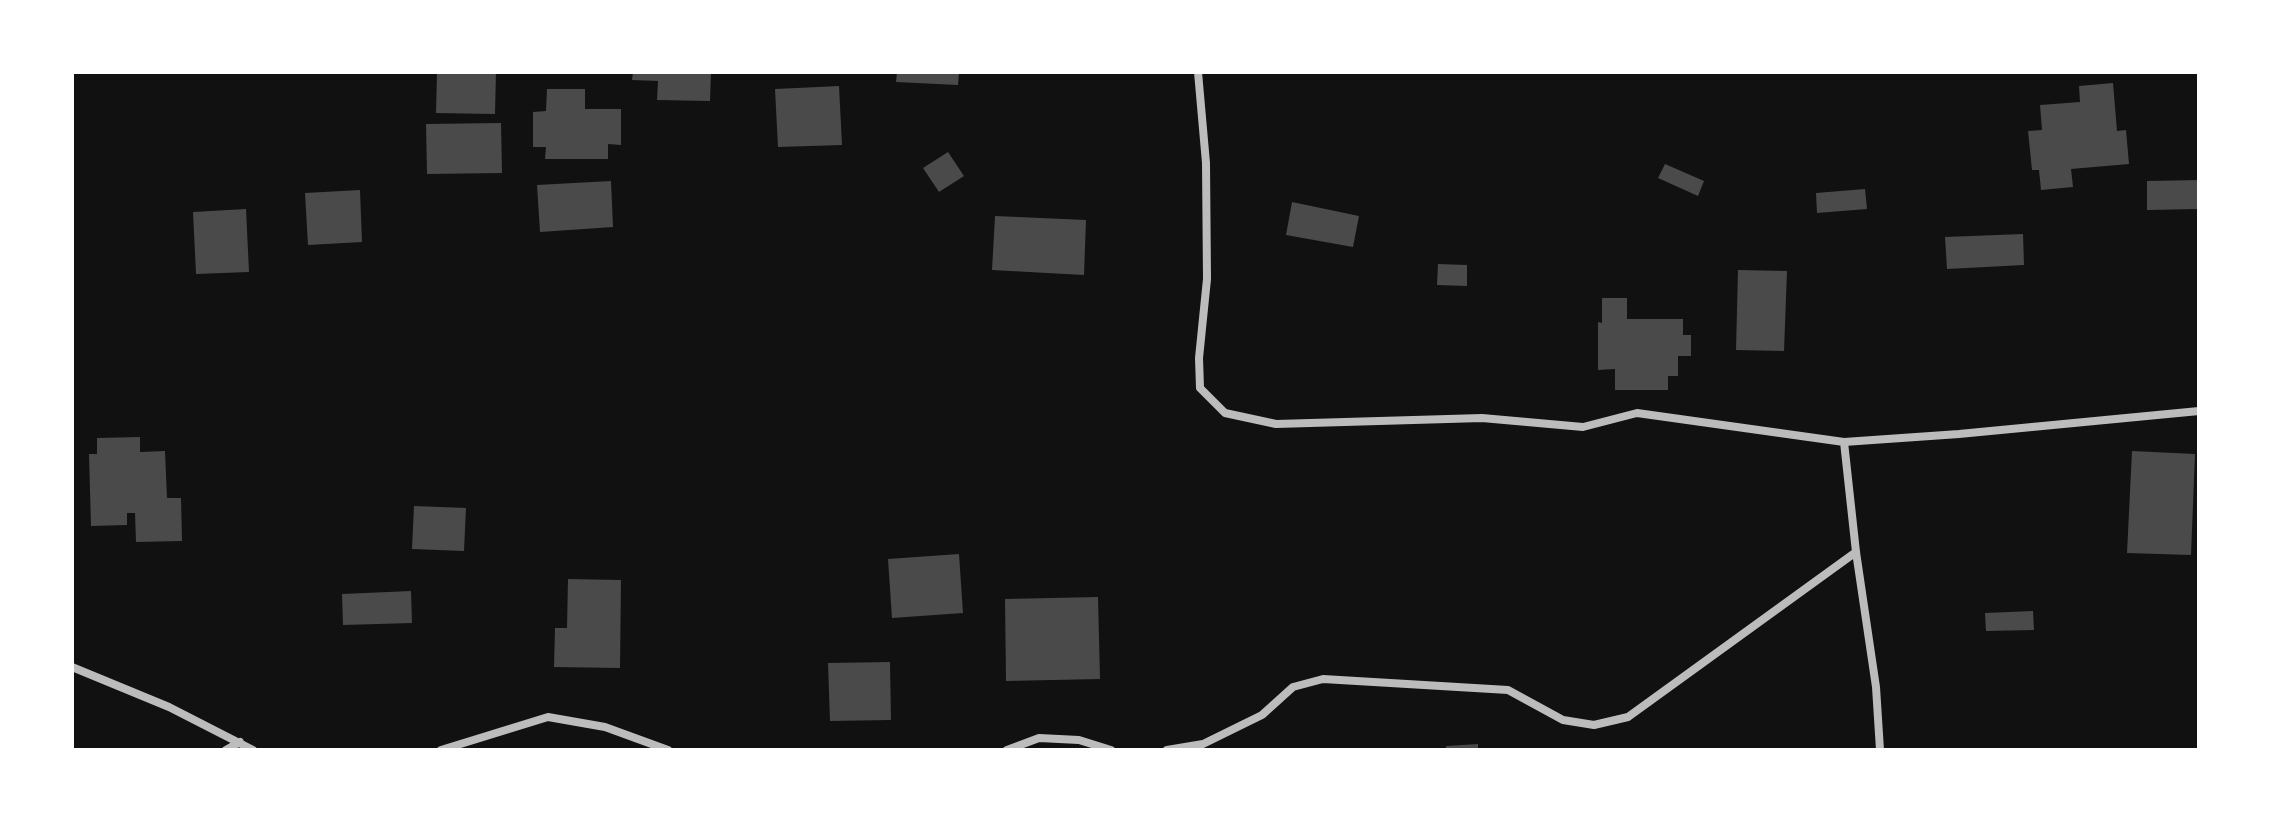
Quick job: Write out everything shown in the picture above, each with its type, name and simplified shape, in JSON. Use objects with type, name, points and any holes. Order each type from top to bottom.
[{"type":"street","points":[[1198,72],[1206,163],[1207,264],[1199,358],[1200,388],[1225,413],[1276,424],[1482,418],[1583,427],[1637,413],[1844,442],[2199,411]]},
{"type":"street","points":[[1844,442],[1876,687],[1880,750]]},
{"type":"street","points":[[1167,750],[1203,744],[1262,715],[1293,687],[1323,679],[1508,690],[1563,720],[1594,725],[1628,717],[1856,552]]},
{"type":"street","points":[[72,667],[169,707],[253,750]]},
{"type":"street","points":[[441,750],[548,717],[605,727],[668,750]]},
{"type":"street","points":[[1007,750],[1039,738],[1079,740],[1111,750]]},
{"type":"street","points":[[226,750],[240,742]]},
{"type":"building","points":[[437,72],[496,72],[495,114],[436,113]]},
{"type":"building","points":[[633,72],[711,72],[710,101],[657,100],[658,81],[632,80]]},
{"type":"building","points":[[897,72],[959,72],[958,85],[896,82]]},
{"type":"building","points":[[2113,83],[2117,131],[2126,130],[2129,164],[2071,169],[2073,187],[2041,190],[2039,170],[2032,170],[2028,131],[2042,130],[2040,105],[2080,102],[2079,86]]},
{"type":"building","points":[[839,86],[842,145],[778,147],[775,89]]},
{"type":"building","points":[[547,89],[585,89],[585,109],[621,109],[621,145],[608,144],[608,159],[545,159],[546,147],[533,147],[533,112],[546,111]]},
{"type":"building","points":[[501,123],[502,173],[427,174],[426,124]]},
{"type":"building","points":[[948,152],[964,176],[939,192],[923,168]]},
{"type":"building","points":[[1665,164],[1704,181],[1698,196],[1658,178]]},
{"type":"building","points":[[2199,180],[2199,209],[2147,210],[2147,181]]},
{"type":"building","points":[[611,181],[613,227],[540,232],[537,185]]},
{"type":"building","points":[[1865,189],[1867,209],[1817,213],[1816,193]]},
{"type":"building","points":[[360,190],[362,242],[308,245],[305,193]]},
{"type":"building","points":[[1292,202],[1359,216],[1353,247],[1286,235]]},
{"type":"building","points":[[246,209],[249,272],[196,274],[193,212]]},
{"type":"building","points":[[995,216],[1086,220],[1084,275],[992,270]]},
{"type":"building","points":[[2023,234],[2024,265],[1947,269],[1945,237]]},
{"type":"building","points":[[1438,264],[1467,265],[1467,286],[1437,285]]},
{"type":"building","points":[[1738,270],[1787,271],[1784,351],[1736,350]]},
{"type":"building","points":[[1602,298],[1627,298],[1627,319],[1683,319],[1683,335],[1691,335],[1691,356],[1678,356],[1678,376],[1668,376],[1668,390],[1615,390],[1615,369],[1598,370],[1598,322],[1602,323]]},
{"type":"building","points":[[140,437],[140,452],[165,451],[167,498],[181,498],[182,541],[136,542],[135,513],[127,513],[127,525],[91,526],[89,454],[97,454],[97,438]]},
{"type":"building","points":[[2132,451],[2195,454],[2191,555],[2127,553]]},
{"type":"building","points":[[414,506],[466,508],[464,551],[412,549]]},
{"type":"building","points":[[959,554],[963,613],[892,618],[888,559]]},
{"type":"building","points":[[568,579],[621,580],[620,668],[554,667],[555,628],[567,628]]},
{"type":"building","points":[[411,591],[412,623],[343,625],[342,594]]},
{"type":"building","points":[[1098,597],[1100,679],[1006,681],[1005,599]]},
{"type":"building","points":[[2033,611],[2034,630],[1986,631],[1985,613]]},
{"type":"building","points":[[890,662],[891,720],[830,721],[828,663]]},
{"type":"building","points":[[1478,744],[1478,750],[1446,750],[1446,746]]}]
